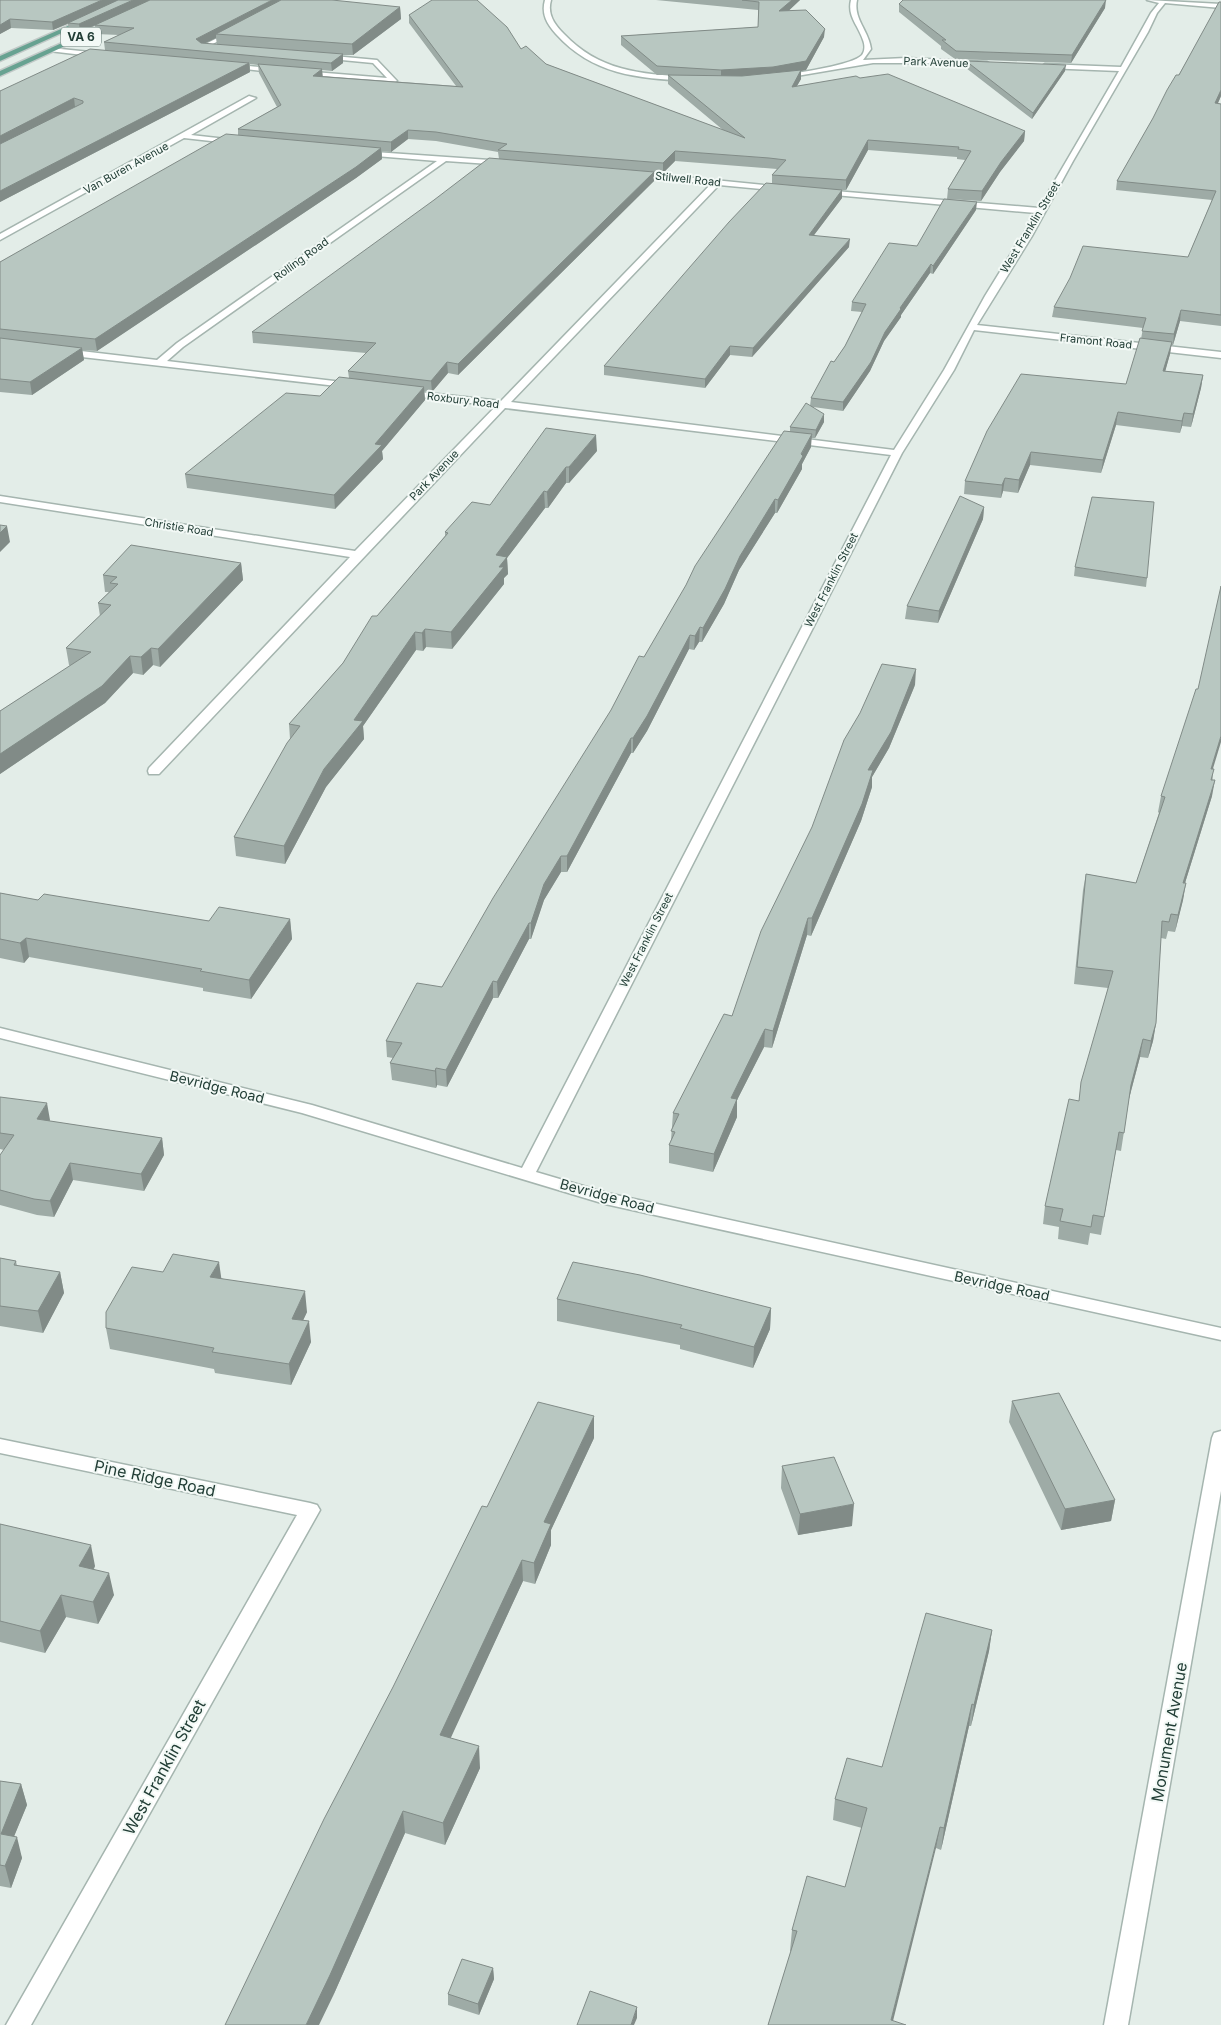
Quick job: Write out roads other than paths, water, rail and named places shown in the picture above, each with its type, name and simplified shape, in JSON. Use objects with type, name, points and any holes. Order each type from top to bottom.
[{"type":"main road","name":"VA 6","points":[[0,59],[96,16]]},
{"type":"main road","name":"VA 6","points":[[0,74],[119,19]]},
{"type":"street","points":[[548,0],[545,10],[548,20],[573,49],[584,58],[625,72],[663,78],[702,80]]},
{"type":"street","points":[[854,0],[852,14],[862,29],[869,48],[862,60],[854,63]]},
{"type":"street","points":[[1150,0],[1221,6]]},
{"type":"street","name":"West Franklin Street","points":[[526,1174],[896,453],[949,370],[972,327],[1145,32],[1154,13],[1164,1]]},
{"type":"street","points":[[182,58],[237,30]]},
{"type":"street","points":[[202,48],[222,49]]},
{"type":"street","points":[[51,50],[108,55]]},
{"type":"street","points":[[294,72],[393,81],[375,61],[318,57]]},
{"type":"street","name":"Park Avenue","points":[[771,78],[819,72],[854,63],[898,61],[999,64]]},
{"type":"street","points":[[225,66],[284,71]]},
{"type":"street","points":[[1037,66],[1123,69]]},
{"type":"street","name":"Van Buren Avenue","points":[[0,237],[252,98]]},
{"type":"street","points":[[184,136],[240,143]]},
{"type":"street","points":[[354,153],[513,164]]},
{"type":"street","name":"Rolling Road","points":[[160,362],[360,216],[444,159]]},
{"type":"street","name":"Stilwell Road","points":[[621,173],[796,190]]},
{"type":"street","name":"Park Avenue","points":[[154,770],[502,404],[717,182]]},
{"type":"street","points":[[815,192],[1041,211]]},
{"type":"street","name":"Framont Road","points":[[972,327],[1221,355]]},
{"type":"street","points":[[56,352],[160,362],[365,388]]},
{"type":"street","name":"Roxbury Road","points":[[394,391],[896,453]]},
{"type":"street","name":"Christie Road","points":[[0,499],[358,555]]},
{"type":"street","name":"Bevridge Road","points":[[0,1033],[297,1107],[606,1198],[1221,1334]]},
{"type":"street","name":"Monument Avenue","points":[[1116,2025],[1221,1438]]},
{"type":"street","name":"Pine Ridge Road","points":[[0,1446],[310,1510]]},
{"type":"street","name":"West Franklin Street","points":[[18,2025],[310,1510]]}]
